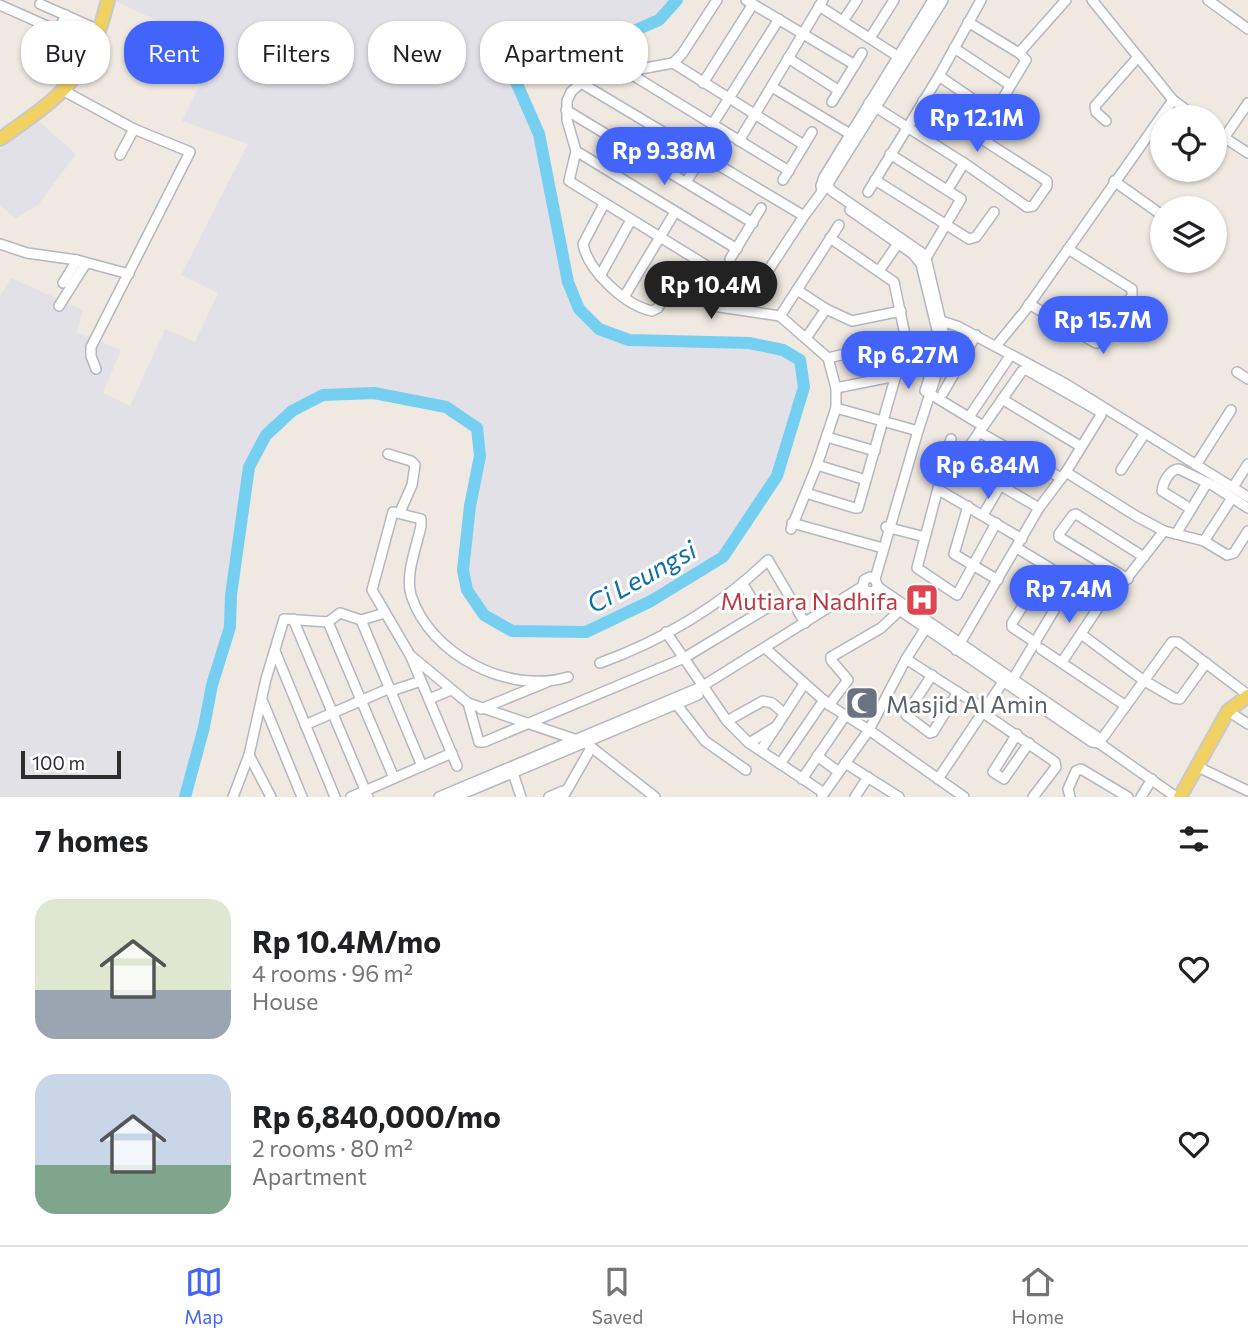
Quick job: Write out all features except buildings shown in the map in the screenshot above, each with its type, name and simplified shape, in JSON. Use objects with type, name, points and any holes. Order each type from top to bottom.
[{"type":"main road","points":[[102,21],[108,0]]},
{"type":"main road","points":[[0,139],[69,84]]},
{"type":"main road","points":[[1178,797],[1228,712],[1248,695]]},
{"type":"street","points":[[648,69],[673,63],[682,54],[717,0]]},
{"type":"street","points":[[843,22],[857,0]]},
{"type":"street","points":[[870,38],[894,0]]},
{"type":"street","points":[[743,309],[751,293],[825,188],[933,0]]},
{"type":"street","points":[[901,57],[943,0]]},
{"type":"street","points":[[868,192],[939,76],[981,0]]},
{"type":"street","points":[[1019,53],[1066,0]]},
{"type":"street","points":[[1208,0],[1248,29]]},
{"type":"street","points":[[1093,1],[1172,100],[1179,105]]},
{"type":"street","points":[[704,83],[750,2],[855,65]]},
{"type":"street","points":[[739,141],[821,3],[843,22],[901,57]]},
{"type":"street","points":[[40,4],[79,21]]},
{"type":"street","points":[[0,5],[56,30],[65,15]]},
{"type":"street","points":[[686,182],[703,156],[729,99],[779,19]]},
{"type":"street","points":[[968,22],[1026,60],[979,138]]},
{"type":"street","points":[[954,48],[1010,85]]},
{"type":"street","points":[[832,102],[862,53]]},
{"type":"street","points":[[1106,121],[1096,112],[1095,106],[1138,57]]},
{"type":"street","points":[[788,58],[838,90]]},
{"type":"street","points":[[673,63],[804,145]]},
{"type":"street","points":[[939,76],[993,113]]},
{"type":"street","points":[[580,84],[571,92],[566,110],[576,151],[569,181],[751,293]]},
{"type":"street","points":[[583,84],[804,216]]},
{"type":"street","points":[[647,84],[789,171]]},
{"type":"street","points":[[772,87],[850,134]]},
{"type":"street","points":[[64,90],[134,129],[190,152],[92,346],[91,356],[96,369]]},
{"type":"street","points":[[996,346],[1029,304],[1172,100]]},
{"type":"street","points":[[872,106],[964,163],[1029,208],[1033,206],[1047,186],[1045,180],[923,101]]},
{"type":"street","points":[[1227,134],[1248,103]]},
{"type":"street","points":[[872,106],[850,134],[822,181],[825,188],[913,254],[921,264],[938,322]]},
{"type":"street","points":[[566,110],[753,223]]},
{"type":"street","points":[[120,155],[134,129]]},
{"type":"street","points":[[783,180],[812,132]]},
{"type":"street","points":[[1227,140],[1248,153]]},
{"type":"street","points":[[576,151],[737,249]]},
{"type":"street","points":[[890,154],[948,189],[961,200],[926,258]]},
{"type":"street","points":[[948,189],[964,163]]},
{"type":"street","points":[[875,180],[972,240],[994,212]]},
{"type":"street","points":[[1114,181],[1150,207]]},
{"type":"street","points":[[604,204],[583,244],[590,264],[600,276],[624,297],[648,310],[656,310],[677,270]]},
{"type":"street","points":[[730,259],[761,208]]},
{"type":"street","points":[[624,297],[675,212]]},
{"type":"street","points":[[600,276],[631,220]]},
{"type":"street","points":[[780,316],[839,225]]},
{"type":"street","points":[[806,493],[856,509],[884,422],[906,340],[894,282],[830,238]]},
{"type":"street","points":[[455,797],[588,745],[677,705],[871,585],[937,353],[938,322],[926,258],[918,248],[899,241]]},
{"type":"street","points":[[879,271],[899,241]]},
{"type":"street","points":[[0,244],[27,253],[82,261],[129,274]]},
{"type":"street","points":[[1029,304],[1096,343],[1132,296],[1132,289],[1068,248]]},
{"type":"street","points":[[63,283],[82,261]]},
{"type":"street","points":[[59,306],[82,261]]},
{"type":"street","points":[[670,281],[713,306],[780,316],[828,358],[836,388],[836,408],[817,465],[791,526],[879,547]]},
{"type":"street","points":[[797,290],[826,309],[852,321],[901,311]]},
{"type":"street","points":[[806,338],[826,309]]},
{"type":"street","points":[[938,322],[976,335],[1066,384],[1248,497]]},
{"type":"street","points":[[943,393],[976,335]]},
{"type":"street","points":[[828,358],[906,340]]},
{"type":"street","points":[[969,417],[1010,356]]},
{"type":"street","points":[[958,647],[1039,508],[1101,415],[1099,411],[1027,370],[1022,372],[959,461]]},
{"type":"street","points":[[1237,372],[1248,379]]},
{"type":"street","points":[[836,388],[896,376]]},
{"type":"street","points":[[928,392],[969,417],[981,429],[1164,531],[1204,541],[1224,554],[1231,555],[1248,531]]},
{"type":"street","points":[[1002,400],[1080,446]]},
{"type":"street","points":[[836,408],[915,431]]},
{"type":"street","points":[[1196,465],[1231,410]]},
{"type":"street","points":[[1121,470],[1145,433]]},
{"type":"street","points":[[827,437],[875,451]]},
{"type":"street","points":[[951,439],[917,568],[955,595],[996,523]]},
{"type":"street","points":[[388,454],[411,461],[415,465],[412,485],[400,512]]},
{"type":"street","points":[[946,454],[1039,508]]},
{"type":"street","points":[[1233,487],[1248,464]]},
{"type":"street","points":[[817,465],[866,480]]},
{"type":"street","points":[[1191,509],[1162,491],[1171,471],[1180,469],[1248,508]]},
{"type":"street","points":[[1176,534],[1207,483]]},
{"type":"street","points":[[983,515],[1001,484]]},
{"type":"street","points":[[939,490],[996,523],[1047,568],[1106,601],[1112,599],[1164,531]]},
{"type":"street","points":[[1204,541],[1232,498]]},
{"type":"street","points":[[968,506],[953,552],[998,580]]},
{"type":"street","points":[[457,766],[410,655],[373,587],[393,512],[419,518],[422,523],[410,586],[411,595],[440,640],[478,668],[501,675],[548,682]]},
{"type":"street","points":[[1128,579],[1059,537],[1059,534],[1076,514],[1144,557]]},
{"type":"street","points":[[888,527],[925,537]]},
{"type":"street","points":[[767,650],[805,623],[871,585],[879,547],[888,527]]},
{"type":"street","points":[[600,663],[623,655],[718,602],[743,584],[768,560],[805,623]]},
{"type":"street","points":[[1047,568],[1012,627],[1126,705]]},
{"type":"street","points":[[938,779],[1008,679],[1038,646],[1071,582]]},
{"type":"street","points":[[743,584],[759,611]]},
{"type":"street","points":[[871,585],[899,611],[927,626]]},
{"type":"street","points":[[871,585],[958,647],[1096,736],[1099,743],[1178,797]]},
{"type":"street","points":[[468,703],[480,743],[684,659],[772,605]]},
{"type":"street","points":[[1062,662],[1100,605]]},
{"type":"street","points":[[780,764],[826,702],[848,680],[831,657],[881,628],[899,611]]},
{"type":"street","points":[[233,797],[250,755],[266,679],[282,622],[286,618],[328,622],[340,613],[361,620],[385,612]]},
{"type":"street","points":[[293,619],[367,794]]},
{"type":"street","points":[[361,620],[422,766]]},
{"type":"street","points":[[328,622],[394,778]]},
{"type":"street","points":[[666,632],[727,721],[749,743],[823,795],[869,730],[906,659],[927,626]]},
{"type":"street","points":[[1081,634],[1143,680],[1174,698],[1180,699],[1206,663]]},
{"type":"street","points":[[1099,743],[1172,642],[1178,642],[1248,695]]},
{"type":"street","points":[[767,650],[826,702],[960,796]]},
{"type":"street","points":[[275,651],[335,797]]},
{"type":"street","points":[[410,655],[468,703],[525,724],[576,738],[655,797]]},
{"type":"street","points":[[906,659],[1054,760],[1056,764],[1033,797]]},
{"type":"street","points":[[932,675],[906,715],[930,733],[958,692]]},
{"type":"street","points":[[481,709],[548,682],[568,677]]},
{"type":"street","points":[[305,725],[361,699],[421,681]]},
{"type":"street","points":[[761,750],[804,684]]},
{"type":"street","points":[[439,797],[576,738],[703,689]]},
{"type":"street","points":[[429,699],[451,690]]},
{"type":"street","points":[[727,721],[766,700],[785,714]]},
{"type":"street","points":[[262,701],[302,797]]},
{"type":"street","points":[[677,705],[705,741],[746,770]]},
{"type":"street","points":[[1228,712],[1248,724]]},
{"type":"street","points":[[802,779],[845,716]]},
{"type":"street","points":[[749,743],[778,725]]},
{"type":"street","points":[[1017,734],[993,772],[1004,779],[1029,743]]},
{"type":"street","points":[[549,797],[563,794],[588,745]]},
{"type":"street","points":[[351,797],[367,794],[394,778],[452,753]]},
{"type":"street","points":[[250,755],[271,796]]},
{"type":"street","points":[[817,756],[839,772]]},
{"type":"street","points":[[845,763],[888,794],[899,797]]},
{"type":"street","points":[[1196,766],[1248,791]]},
{"type":"street","points":[[1070,797],[1068,789],[1076,771],[1081,769],[1128,797]]},
{"type":"street","points":[[513,773],[521,797]]},
{"type":"street","points":[[855,797],[868,777]]},
{"type":"street","points":[[1141,797],[1152,779]]},
{"type":"shaded area","points":[[114,0],[677,0],[659,20],[648,25],[648,21],[480,21],[480,84],[517,84],[539,134],[568,282],[579,309],[599,329],[629,340],[747,343],[783,350],[800,360],[804,387],[777,476],[723,557],[653,600],[586,632],[512,631],[484,615],[467,590],[463,570],[470,506],[480,456],[477,428],[446,407],[374,393],[323,395],[292,411],[266,435],[249,467],[230,627],[212,685],[184,797],[0,797],[0,296],[11,278],[83,310],[77,332],[121,350],[103,393],[130,406],[165,329],[195,342],[218,293],[181,275],[248,144],[182,121],[200,84],[224,84],[224,21],[157,21]]},
{"type":"shaded area","points":[[35,118],[76,154],[38,205],[16,218],[0,206],[0,150]]},
{"type":"waterway","name":"Ci Leungsi","points":[[185,797],[212,685],[230,627],[231,595],[249,467],[266,435],[292,411],[323,395],[374,393],[446,407],[477,428],[480,456],[470,506],[463,570],[467,590],[484,615],[512,631],[586,632],[651,601],[723,557],[777,476],[804,387],[800,360],[783,350],[749,343],[629,340],[599,329],[579,309],[568,282],[539,134],[509,66],[521,45],[558,29],[600,32],[636,30],[659,20],[677,0]]},
{"type":"place","name":"Mutiara Nadhifa","points":[[922,600]]},
{"type":"place","name":"Masjid Al Amin","points":[[862,703]]}]
